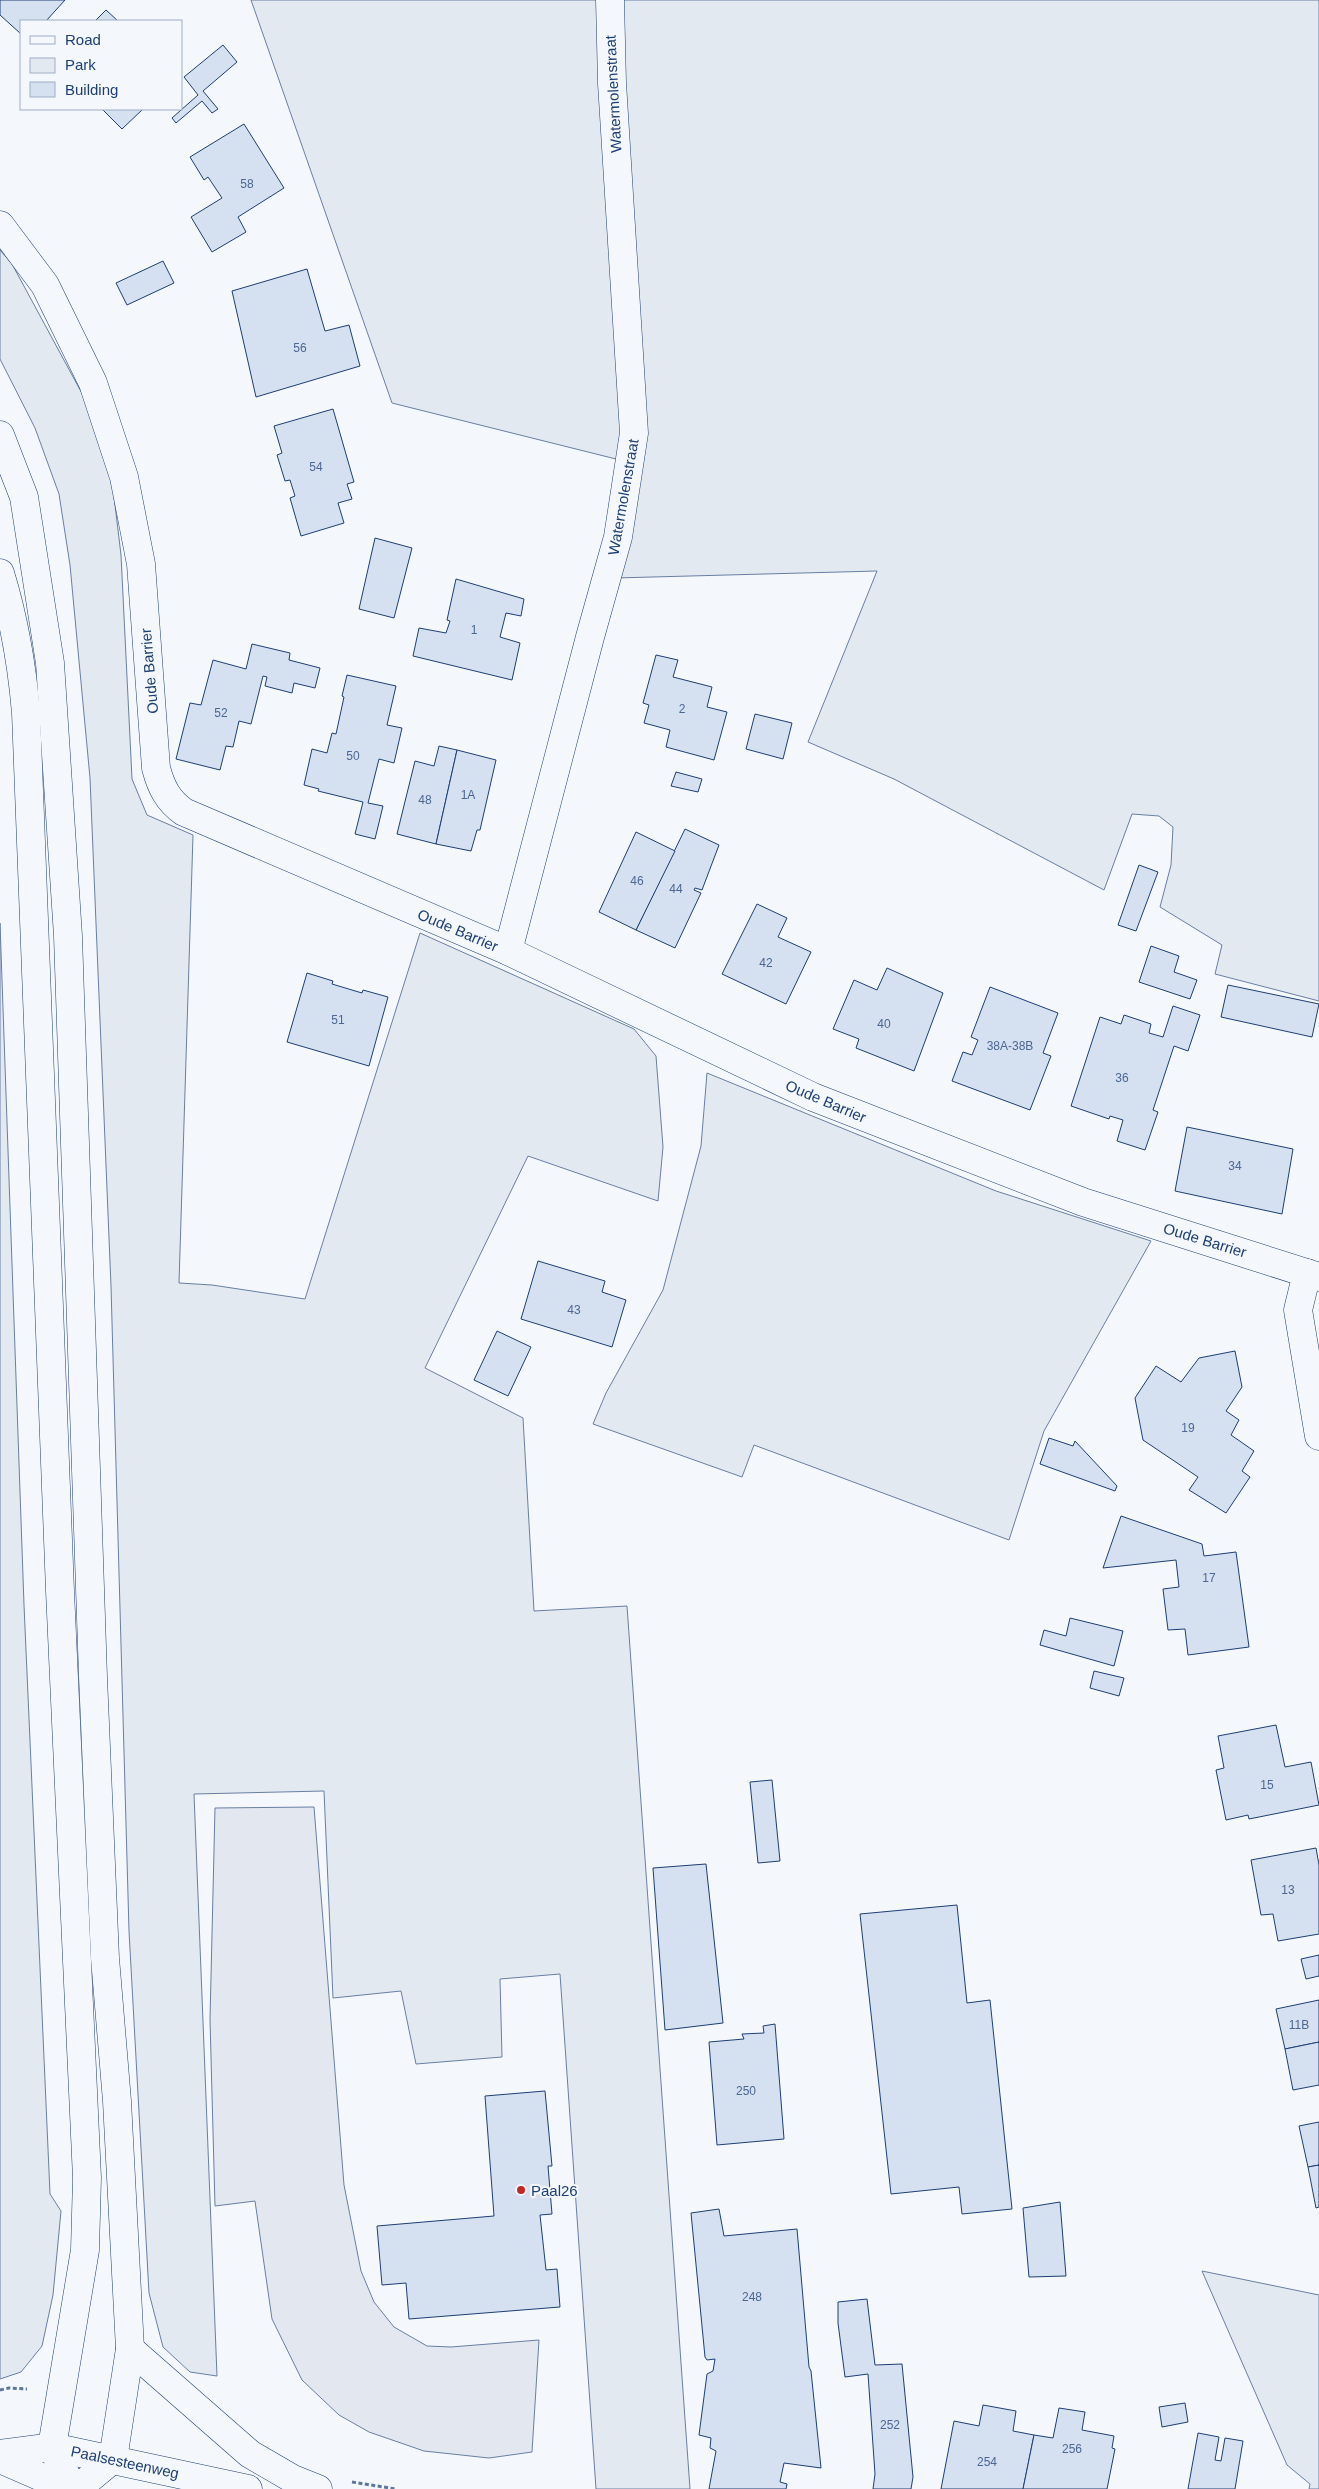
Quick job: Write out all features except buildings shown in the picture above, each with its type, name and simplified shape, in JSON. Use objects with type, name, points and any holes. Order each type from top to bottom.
[{"type":"main road","name":"Watermolenstraat","points":[[508,951],[618,537],[634,433],[612,83],[610,0]]},
{"type":"main road","name":"Oude Barrier","points":[[0,225],[45,285],[93,384],[124,478],[140,564],[156,768],[161,786],[172,804],[184,812],[508,951],[813,1097],[1083,1202],[1313,1275]]},
{"type":"main road","points":[[0,435],[24,497],[50,663],[56,751],[68,936],[92,1667],[105,1958],[118,2111],[130,2349],[113,2459],[75,2489],[52,2447],[85,2250],[87,2178],[58,1533],[26,712],[21,659],[11,609],[0,573]]},
{"type":"main road","points":[[1313,1275],[1298,1310],[1319,1436]]},
{"type":"main road","points":[[130,2349],[250,2454],[293,2479],[318,2489]]},
{"type":"main road","name":"Paalsesteenweg","points":[[0,2454],[52,2447],[248,2489]]},
{"type":"main road","points":[[0,2459],[69,2489]]},
{"type":"green space","points":[[251,0],[602,0],[624,461],[392,403]]},
{"type":"green space","points":[[618,0],[1319,0],[1319,1001],[1215,974],[1222,945],[1160,907],[1171,865],[1173,827],[1159,816],[1132,814],[1104,890],[894,779],[808,742],[877,571],[615,578],[636,497]]},
{"type":"green space","points":[[0,250],[12,264],[85,399],[112,480],[121,555],[132,779],[147,815],[193,835],[179,1283],[212,1285],[305,1299],[420,933],[634,1029],[656,1056],[663,1147],[658,1201],[528,1156],[425,1368],[523,1418],[534,1611],[627,1606],[690,2489],[596,2489],[560,1974],[500,1979],[502,2057],[416,2064],[401,1991],[333,1998],[324,1791],[194,1794],[217,2376],[190,2372],[163,2347],[149,2293],[129,1931],[111,1286],[90,778],[70,565],[59,494],[35,428],[0,359]]},
{"type":"green space","points":[[0,923],[24,1605],[50,2194],[61,2211],[53,2295],[42,2346],[21,2372],[0,2379]]},
{"type":"green space","points":[[707,1073],[996,1191],[1151,1241],[1044,1431],[1009,1540],[754,1445],[742,1477],[593,1424],[606,1393],[663,1290],[701,1146]]},
{"type":"green space","points":[[1202,2271],[1319,2295],[1319,2489],[1309,2489],[1310,2484],[1287,2465]]},
{"type":"shaded area","points":[[314,1807],[344,2185],[361,2271],[374,2302],[394,2327],[427,2346],[451,2347],[539,2340],[532,2452],[489,2458],[424,2451],[369,2432],[339,2415],[302,2380],[272,2319],[255,2201],[215,2206],[210,2019],[215,1808]]},
{"type":"place","name":"Paal26","points":[[521,2190]]}]
